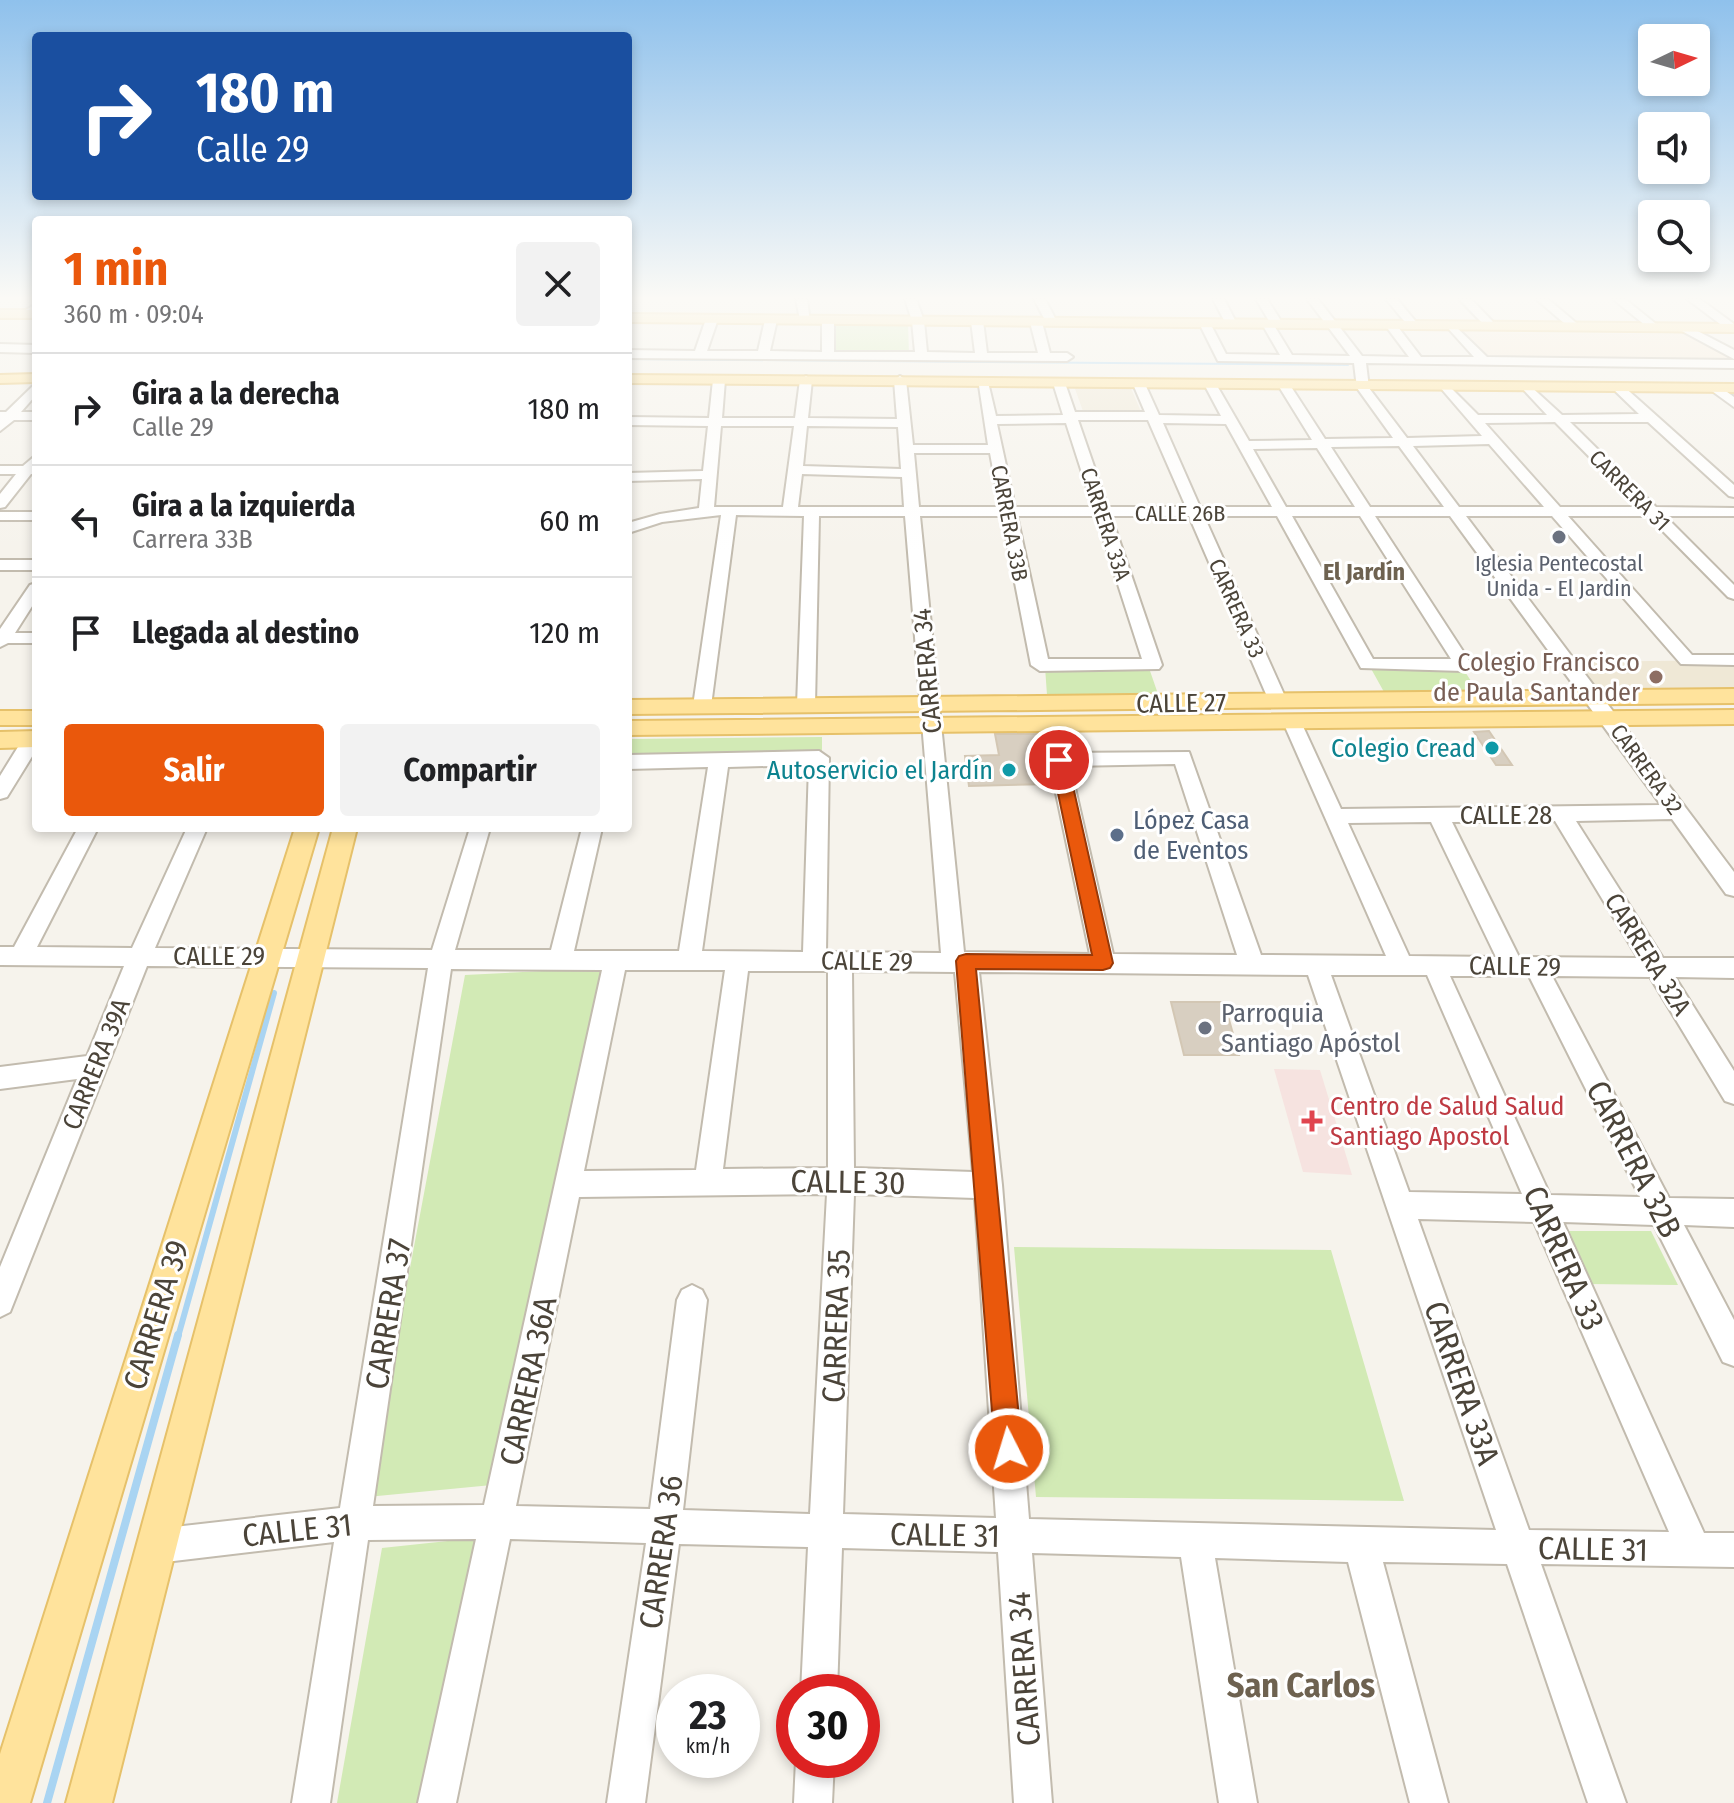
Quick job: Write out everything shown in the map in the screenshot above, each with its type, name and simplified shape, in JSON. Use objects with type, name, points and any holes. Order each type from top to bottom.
[{"type":"main road","points":[[1070,383],[1294,383]]},
{"type":"main road","points":[[1430,383],[1445,386],[1734,388]]},
{"type":"main road","name":"CALLE 27","points":[[632,728],[1278,701],[1734,696]]},
{"type":"main road","name":"CALLE 27","points":[[632,707],[806,705],[931,714],[1292,722],[1734,717]]},
{"type":"main road","points":[[0,718],[32,731]]},
{"type":"main road","points":[[0,740],[32,733]]},
{"type":"main road","name":"CARRERA 39","points":[[7,1803],[306,832]]},
{"type":"main road","name":"CARRERA 39","points":[[89,1803],[344,832]]},
{"type":"main road","points":[[277,924],[282,933],[294,935],[309,931],[321,922]]},
{"type":"main road","points":[[262,972],[269,980],[282,976],[298,980],[306,972]]},
{"type":"street","points":[[706,511],[719,383]]},
{"type":"street","points":[[790,512],[806,383]]},
{"type":"street","name":"CARRERA 34","points":[[900,383],[931,714],[988,1185],[1033,1803]]},
{"type":"street","name":"CARRERA 33B","points":[[982,383],[1040,665],[1153,665]]},
{"type":"street","name":"CARRERA 33A","points":[[1059,383],[1153,665]]},
{"type":"street","name":"CARRERA 32","points":[[1369,383],[1403,442],[1734,888]]},
{"type":"street","name":"CARRERA 33","points":[[1139,384],[1278,701]]},
{"type":"street","points":[[1210,384],[1367,664],[1463,665],[1284,385]]},
{"type":"street","points":[[1445,386],[1687,660],[1734,660]]},
{"type":"street","name":"CARRERA 31","points":[[1527,387],[1734,594]]},
{"type":"street","points":[[1617,387],[1734,493]]},
{"type":"street","points":[[1716,388],[1734,403]]},
{"type":"street","points":[[0,427],[5,416],[32,391]]},
{"type":"street","points":[[5,416],[32,416]]},
{"type":"street","points":[[1475,419],[1651,418]]},
{"type":"street","points":[[989,420],[1229,420]]},
{"type":"street","points":[[632,421],[904,423]]},
{"type":"street","points":[[1243,445],[1493,440]]},
{"type":"street","points":[[906,449],[995,449]]},
{"type":"street","points":[[0,470],[32,466]]},
{"type":"street","points":[[0,504],[32,467]]},
{"type":"street","points":[[795,470],[908,473]]},
{"type":"street","points":[[632,477],[709,475]]},
{"type":"street","name":"CALLE 26B","points":[[632,527],[671,515],[706,511],[1734,512]]},
{"type":"street","points":[[702,706],[729,512]]},
{"type":"street","points":[[806,705],[812,512]]},
{"type":"street","points":[[0,516],[32,516]]},
{"type":"street","points":[[0,565],[32,566]]},
{"type":"street","points":[[1,635],[32,574]]},
{"type":"street","points":[[1,635],[32,593]]},
{"type":"street","points":[[1,635],[32,638]]},
{"type":"street","points":[[1292,722],[1401,965]]},
{"type":"street","points":[[0,792],[32,737]]},
{"type":"street","points":[[1103,963],[1059,760],[1182,757],[1252,964]]},
{"type":"street","name":"CARRERA 35","points":[[719,760],[819,758],[827,960],[841,1181],[820,1674]]},
{"type":"street","points":[[632,762],[719,760],[689,959]]},
{"type":"street","name":"CALLE 28","points":[[1334,816],[1678,812]]},
{"type":"street","name":"CARRERA 32A","points":[[1561,814],[1734,1093]]},
{"type":"street","name":"CARRERA 32B","points":[[1438,815],[1662,1213],[1734,1351]]},
{"type":"street","points":[[11,956],[86,832]]},
{"type":"street","name":"CARRERA 39A","points":[[0,1302],[140,956],[195,832]]},
{"type":"street","name":"CARRERA 37","points":[[311,1803],[441,957],[479,832]]},
{"type":"street","points":[[561,958],[591,832]]},
{"type":"street","name":"CALLE 29","points":[[11,956],[140,956],[262,972]]},
{"type":"street","name":"CALLE 29","points":[[306,972],[441,957],[1734,968]]},
{"type":"street","name":"CARRERA 36A","points":[[437,1803],[499,1522],[616,958]]},
{"type":"street","points":[[708,1181],[738,959]]},
{"type":"street","name":"CARRERA 33A","points":[[1316,964],[1607,1803]]},
{"type":"street","name":"CARRERA 33","points":[[1434,965],[1694,1550]]},
{"type":"street","points":[[0,1078],[96,1066]]},
{"type":"street","name":"CALLE 30","points":[[569,1184],[841,1181],[988,1185]]},
{"type":"street","points":[[1400,1205],[1734,1213]]},
{"type":"street","name":"CARRERA 36","points":[[626,1803],[665,1526],[692,1300]]},
{"type":"street","name":"CALLE 31","points":[[157,1546],[356,1523],[499,1522],[828,1532],[1195,1538],[1361,1545],[1734,1550]]},
{"type":"street","points":[[1195,1538],[1238,1803]]},
{"type":"street","points":[[1361,1545],[1429,1803]]},
{"type":"street","points":[[813,1803],[814,1778]]},
{"type":"shaded area","points":[[1074,386],[1130,386],[1142,414],[1084,414]]},
{"type":"shaded area","name":"Colegio Francisco de Paula Santander","points":[[1734,660],[1734,696],[1594,698],[1568,662]]},
{"type":"shaded area","name":"Centro de Salud Salud Santiago Apostol","points":[[1274,1069],[1320,1070],[1352,1175],[1303,1172]]},
{"type":"green space","points":[[1369,665],[1462,667],[1478,692],[1384,692]]},
{"type":"green space","points":[[1045,667],[1149,668],[1158,694],[1047,695]]},
{"type":"green space","points":[[822,737],[822,755],[632,758],[632,739]]},
{"type":"green space","points":[[604,968],[492,1485],[367,1497],[465,975]]},
{"type":"green space","points":[[1565,1231],[1651,1231],[1678,1285],[1589,1284]]},
{"type":"green space","points":[[1014,1247],[1331,1250],[1404,1501],[1036,1497]]},
{"type":"green space","points":[[485,1537],[425,1803],[337,1803],[382,1548]]},
{"type":"building","name":"Colegio Cread","points":[[1489,731],[1512,765],[1496,765],[1474,732]]},
{"type":"building","name":"Autoservicio el Jardín","points":[[995,734],[1045,734],[1051,784],[969,786],[965,756],[999,755]]},
{"type":"building","name":"Parroquia Santiago Apóstol","points":[[1171,1002],[1224,1002],[1239,1055],[1184,1055]]},
{"type":"waterway","points":[[178,1337],[274,993]]},
{"type":"waterway","points":[[47,1803],[178,1335]]},
{"type":"place","name":"Iglesia Pentecostal Unida - El Jardin","points":[[1559,537]]},
{"type":"place","name":"Colegio Francisco de Paula Santander","points":[[1656,677]]},
{"type":"place","name":"Colegio Cread","points":[[1492,748]]},
{"type":"place","name":"Autoservicio el Jardín","points":[[1009,770]]},
{"type":"place","name":"López Casa de Eventos","points":[[1117,835]]},
{"type":"place","name":"Parroquia Santiago Apóstol","points":[[1205,1028]]},
{"type":"place","name":"Centro de Salud Salud Santiago Apostol","points":[[1312,1121]]},
{"type":"district","name":"El Jardín","points":[[1364,572]]},
{"type":"district","name":"San Carlos","points":[[1301,1685]]},
{"type":"route","points":[[1009,1449],[966,961],[1103,963],[1059,760]]}]
